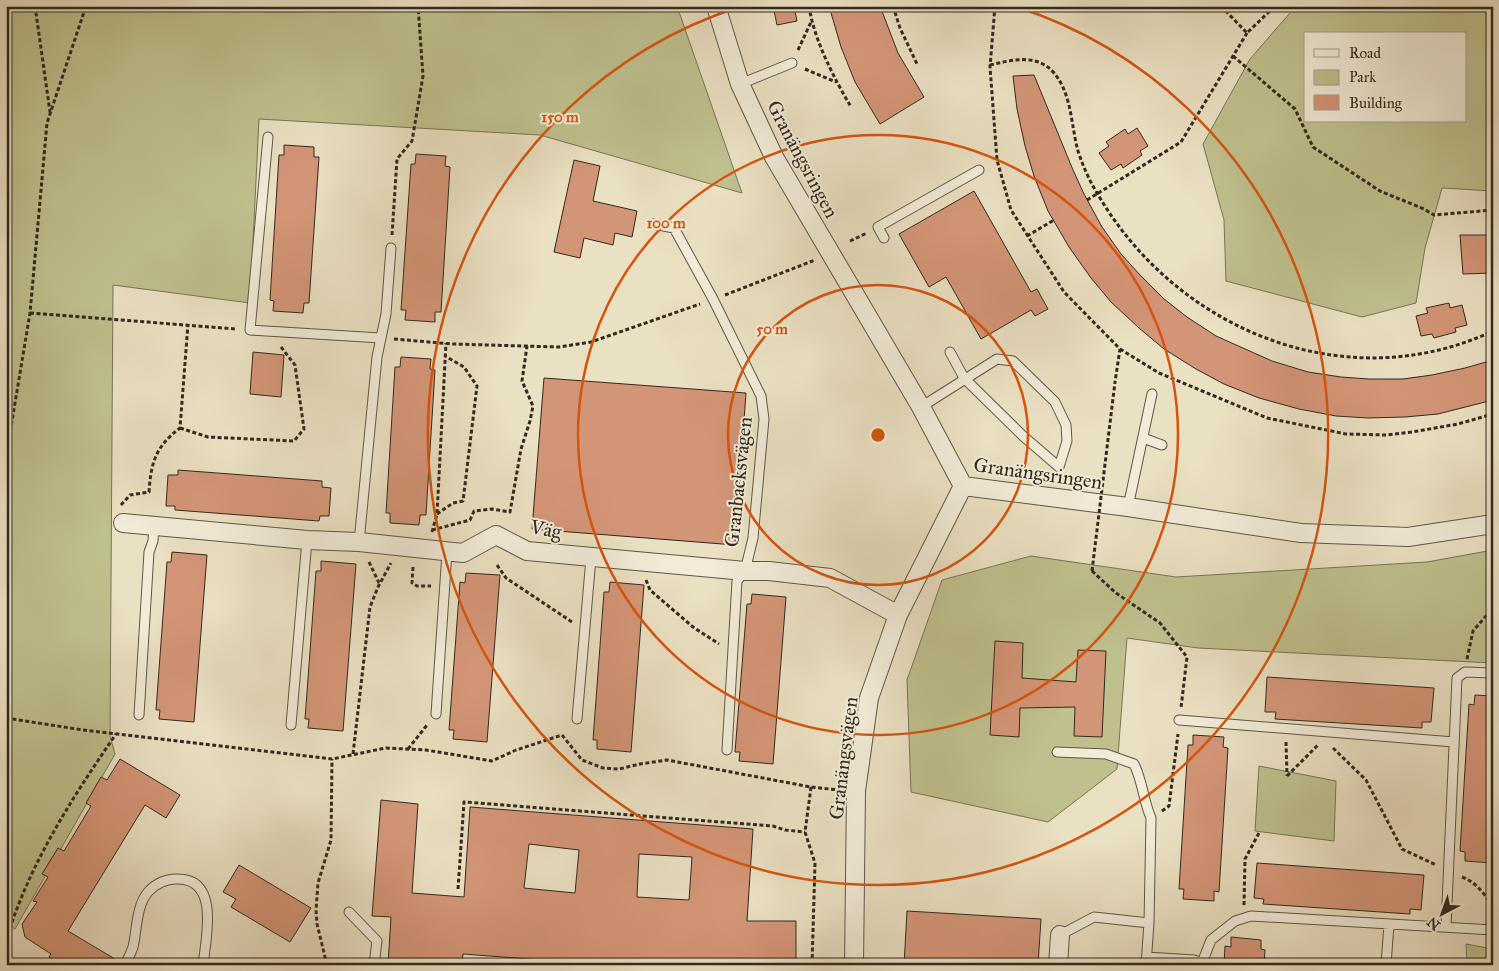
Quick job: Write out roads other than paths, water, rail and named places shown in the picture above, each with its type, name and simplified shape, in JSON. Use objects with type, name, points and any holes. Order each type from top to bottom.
[{"type":"street","name":"Granängsringen","points":[[716,6],[740,84],[774,156],[921,407],[963,486],[1128,507],[1301,533],[1408,537],[1493,524]]},
{"type":"street","name":"Granängsvägen","points":[[854,965],[856,792],[869,698],[898,615],[963,486]]},
{"type":"street","name":"Väg","points":[[123,523],[307,540],[359,542],[463,553],[496,536],[527,551],[745,571],[769,571],[830,578],[898,615]]},
{"type":"street","points":[[1058,965],[1060,935]]},
{"type":"lane","points":[[740,84],[792,63]]},
{"type":"lane","points":[[268,137],[250,330],[381,338]]},
{"type":"lane","points":[[884,238],[878,227],[979,170]]},
{"type":"lane","name":"Granbacksvägen","points":[[653,224],[674,228],[713,299],[760,396],[764,419],[753,538],[745,571],[737,581],[727,750]]},
{"type":"lane","points":[[359,542],[371,406],[377,357],[386,314],[391,248]]},
{"type":"lane","points":[[921,407],[964,378],[996,359],[1013,361],[1055,402],[1066,425],[1067,441],[1059,467],[1023,436],[964,378],[950,352]]},
{"type":"lane","points":[[1128,507],[1152,394]]},
{"type":"lane","points":[[1143,438],[1162,445]]},
{"type":"lane","points":[[139,714],[149,552],[153,542],[154,526]]},
{"type":"lane","points":[[292,725],[307,540]]},
{"type":"lane","points":[[436,714],[444,586],[439,551]]},
{"type":"lane","points":[[577,719],[591,558]]},
{"type":"lane","points":[[1446,927],[1457,678],[1465,672],[1493,673]]},
{"type":"lane","points":[[1180,720],[1454,742]]},
{"type":"lane","points":[[1057,752],[1106,754],[1134,764],[1141,777],[1146,806],[1151,818],[1149,923],[1146,961],[1194,960],[1203,964],[1211,940],[1235,921],[1251,916],[1493,930]]},
{"type":"lane","points":[[125,965],[132,950],[141,906],[148,892],[162,881],[178,879],[192,882],[205,894],[208,910],[203,965]]},
{"type":"lane","points":[[349,912],[377,941],[374,965]]},
{"type":"lane","points":[[1060,935],[1094,916],[1149,923]]},
{"type":"lane","points":[[1386,965],[1389,924]]}]
